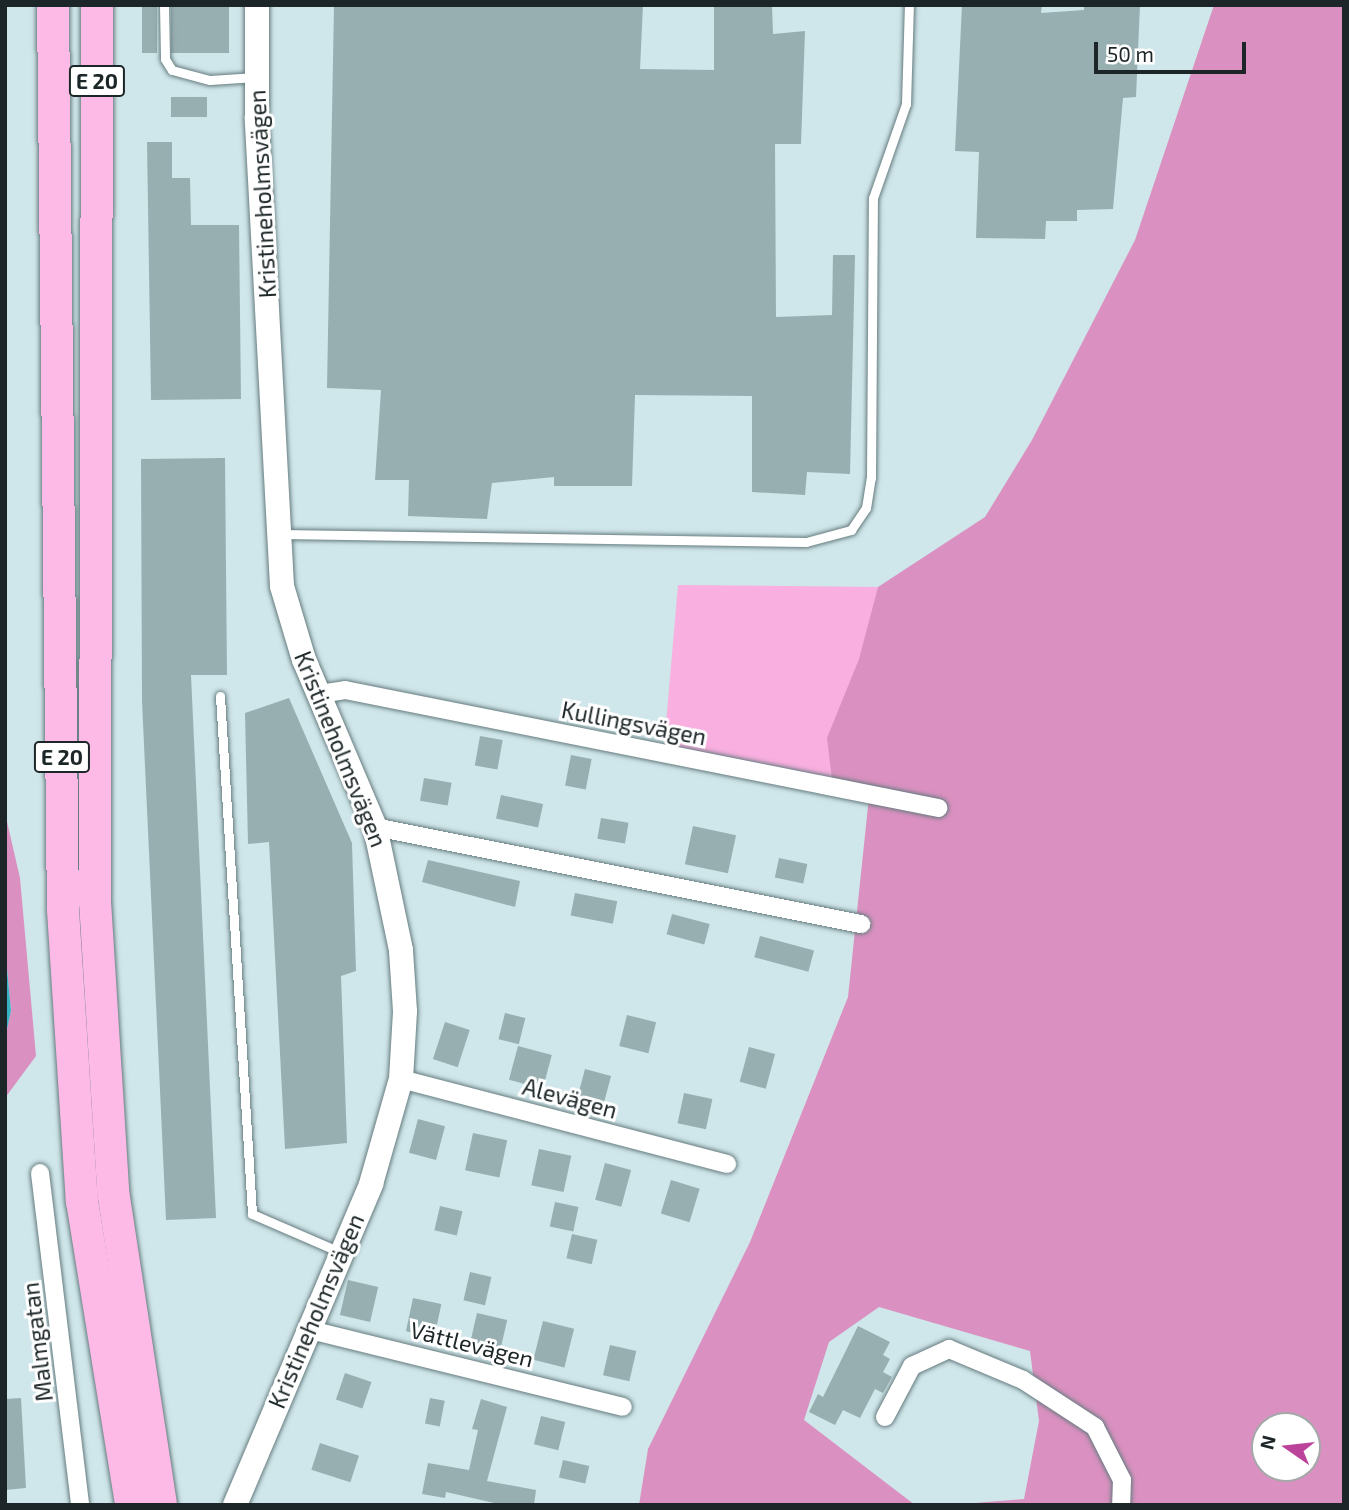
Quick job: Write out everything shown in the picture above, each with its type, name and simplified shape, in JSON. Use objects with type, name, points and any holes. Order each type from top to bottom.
[{"type":"highway","name":"E 20","points":[[53,5],[64,923],[82,1201],[131,1505]]},
{"type":"highway","name":"E 20","points":[[97,5],[95,902],[113,1191],[160,1505]]},
{"type":"street","name":"Kristineholmsvägen","points":[[235,1505],[370,1184],[401,1079],[405,1011],[401,950],[375,827],[289,621],[279,534],[256,76],[257,5]]},
{"type":"street","name":"Kullingsvägen","points":[[320,694],[345,690],[938,808]]},
{"type":"street","points":[[375,827],[861,924]]},
{"type":"street","name":"Alevägen","points":[[401,1079],[727,1164]]},
{"type":"street","name":"Malmgatan","points":[[40,1173],[80,1505]]},
{"type":"street","name":"Vättlevägen","points":[[310,1330],[623,1407]]},
{"type":"street","points":[[885,1417],[912,1366],[949,1349],[1023,1380],[1095,1427],[1122,1480],[1121,1505]]},
{"type":"lane","points":[[164,5],[165,59],[172,70],[209,80],[256,76]]},
{"type":"lane","points":[[279,534],[806,542],[851,530],[866,508],[870,478],[873,198],[906,104],[909,5]]},
{"type":"lane","points":[[220,696],[252,1214],[341,1253]]},
{"type":"shaded area","points":[[1214,5],[1344,5],[1344,1505],[950,1505],[1024,1499],[1039,1421],[1030,1351],[879,1307],[829,1342],[804,1420],[915,1505],[639,1505],[648,1449],[750,1242],[848,997],[869,797],[832,779],[827,738],[859,659],[878,587],[985,517],[1032,440],[1135,240]]},
{"type":"shaded area","points":[[678,585],[878,587],[832,779],[664,747]]},
{"type":"shaded area","points":[[5,813],[20,878],[36,1056],[5,1098],[5,1038],[11,1011],[5,948]]},
{"type":"water","points":[[5,948],[11,1011],[5,1038]]},
{"type":"building","points":[[142,5],[157,5],[157,53],[142,53]]},
{"type":"building","points":[[171,5],[229,5],[229,53],[171,53]]},
{"type":"building","points":[[334,5],[643,5],[640,69],[714,70],[714,5],[772,5],[773,34],[805,31],[801,144],[775,144],[776,317],[832,315],[833,255],[855,255],[850,474],[807,472],[805,495],[752,492],[752,396],[635,395],[632,486],[554,486],[554,477],[492,483],[487,519],[408,516],[409,480],[375,480],[381,390],[327,388]]},
{"type":"building","points":[[962,5],[1042,5],[1041,13],[1084,10],[1084,5],[1140,5],[1136,97],[1123,98],[1113,209],[1077,210],[1077,221],[1046,221],[1045,239],[976,238],[979,152],[955,151]]},
{"type":"building","points":[[171,97],[207,97],[207,117],[171,117]]},
{"type":"building","points":[[147,142],[172,142],[172,178],[190,178],[191,225],[239,225],[241,399],[151,400]]},
{"type":"building","points":[[225,458],[227,675],[191,675],[216,1218],[166,1220],[142,701],[141,459]]},
{"type":"building","points":[[289,698],[352,843],[356,971],[341,976],[347,1143],[285,1149],[269,842],[248,844],[245,713]]},
{"type":"building","points":[[480,736],[503,740],[497,770],[475,766]]},
{"type":"building","points":[[571,755],[592,759],[586,789],[565,785]]},
{"type":"building","points":[[424,778],[452,783],[448,806],[420,801]]},
{"type":"building","points":[[501,795],[543,804],[538,827],[496,818]]},
{"type":"building","points":[[601,818],[629,823],[625,844],[597,839]]},
{"type":"building","points":[[693,826],[736,835],[728,873],[685,864]]},
{"type":"building","points":[[779,858],[807,864],[803,884],[775,878]]},
{"type":"building","points":[[428,860],[520,881],[515,907],[422,882]]},
{"type":"building","points":[[575,893],[617,901],[613,924],[571,916]]},
{"type":"building","points":[[672,914],[710,924],[704,944],[667,934]]},
{"type":"building","points":[[760,936],[814,950],[808,972],[754,957]]},
{"type":"building","points":[[505,1013],[525,1018],[519,1044],[498,1039]]},
{"type":"building","points":[[627,1015],[656,1022],[648,1053],[619,1046]]},
{"type":"building","points":[[445,1022],[470,1030],[458,1067],[433,1059]]},
{"type":"building","points":[[518,1046],[552,1055],[543,1089],[509,1080]]},
{"type":"building","points":[[749,1047],[775,1054],[766,1089],[740,1082]]},
{"type":"building","points":[[585,1069],[611,1076],[603,1106],[577,1099]]},
{"type":"building","points":[[684,1093],[712,1099],[706,1129],[678,1123]]},
{"type":"building","points":[[418,1119],[445,1126],[436,1160],[409,1153]]},
{"type":"building","points":[[473,1133],[507,1140],[499,1177],[465,1170]]},
{"type":"building","points":[[539,1149],[571,1156],[564,1192],[531,1185]]},
{"type":"building","points":[[605,1163],[631,1170],[621,1207],[595,1200]]},
{"type":"building","points":[[671,1180],[700,1189],[689,1222],[661,1213]]},
{"type":"building","points":[[555,1202],[578,1207],[573,1231],[550,1226]]},
{"type":"building","points":[[440,1206],[462,1211],[457,1236],[434,1230]]},
{"type":"building","points":[[572,1234],[597,1240],[592,1264],[566,1258]]},
{"type":"building","points":[[470,1272],[491,1277],[485,1305],[463,1300]]},
{"type":"building","points":[[348,1280],[378,1287],[370,1322],[340,1315]]},
{"type":"building","points":[[413,1298],[441,1304],[434,1337],[406,1331]]},
{"type":"building","points":[[477,1313],[507,1320],[500,1352],[470,1345]]},
{"type":"building","points":[[543,1321],[574,1329],[564,1368],[533,1360]]},
{"type":"building","points":[[858,1326],[890,1342],[883,1355],[890,1359],[883,1372],[892,1377],[883,1393],[875,1389],[860,1418],[843,1410],[835,1425],[809,1412],[818,1394],[823,1397]]},
{"type":"building","points":[[610,1345],[636,1351],[629,1381],[603,1375]]},
{"type":"building","points":[[345,1373],[371,1382],[362,1409],[336,1399]]},
{"type":"building","points":[[21,1398],[26,1488],[5,1490],[5,1399]]},
{"type":"building","points":[[430,1398],[445,1401],[440,1426],[425,1424]]},
{"type":"building","points":[[481,1399],[507,1407],[487,1481],[536,1490],[534,1505],[503,1505],[446,1492],[445,1498],[422,1494],[428,1463],[469,1470],[478,1430],[472,1429]]},
{"type":"building","points":[[541,1416],[565,1422],[558,1450],[534,1444]]},
{"type":"building","points":[[320,1443],[359,1456],[350,1482],[311,1470]]},
{"type":"building","points":[[563,1460],[589,1466],[585,1484],[559,1478]]}]
